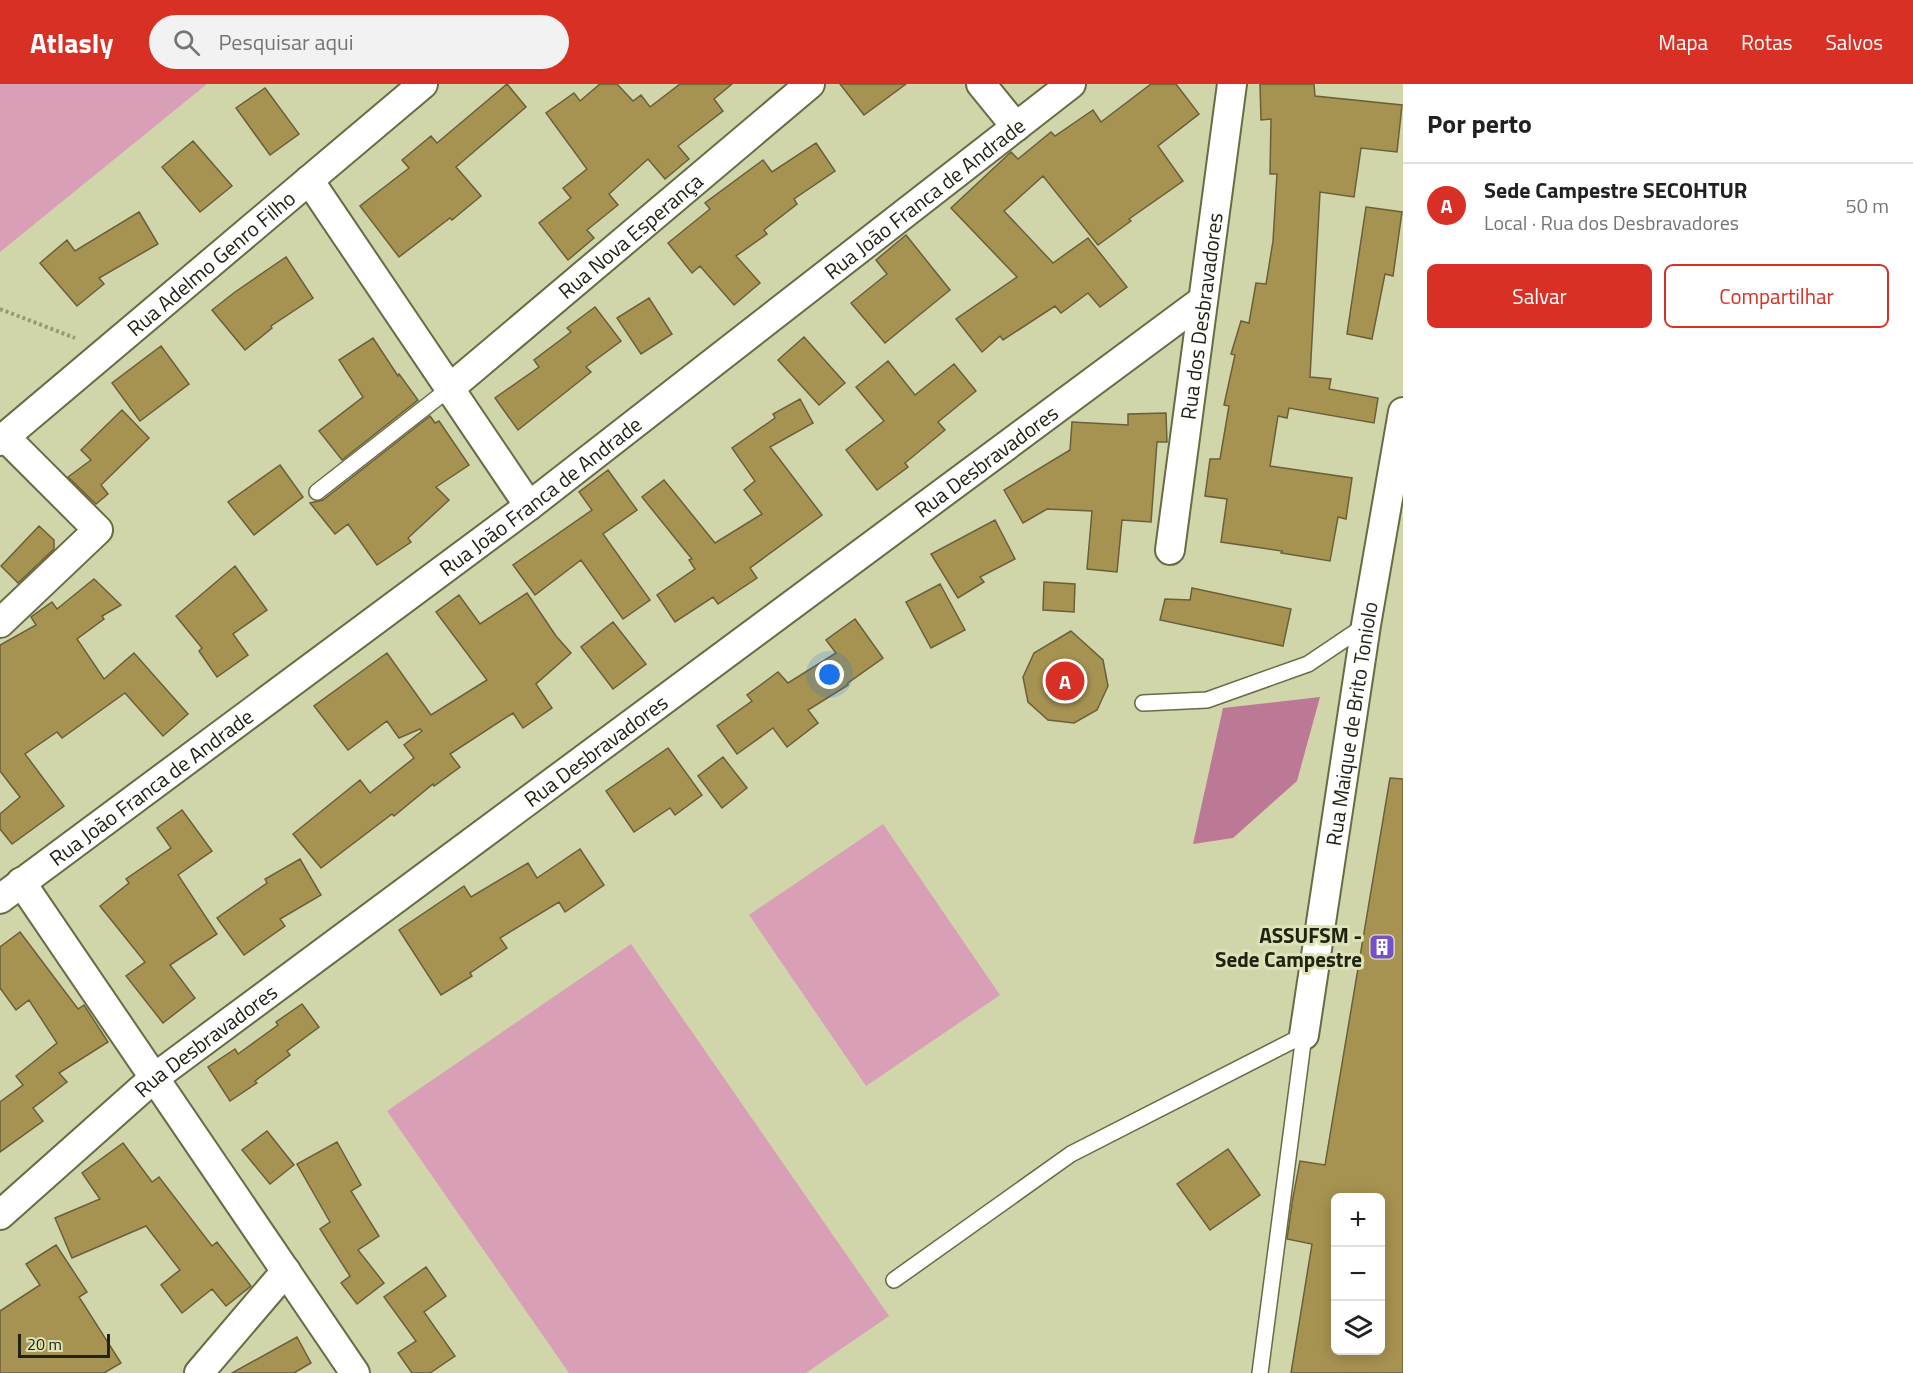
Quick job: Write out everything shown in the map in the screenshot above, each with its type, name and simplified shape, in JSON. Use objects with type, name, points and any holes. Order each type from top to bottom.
[{"type":"street","name":"Rua Adelmo Genro Filho","points":[[3,439],[423,84]]},
{"type":"street","name":"Rua Nova Esperança","points":[[450,388],[810,84]]},
{"type":"street","points":[[981,84],[1016,127]]},
{"type":"street","name":"Rua João Franca de Andrade","points":[[10,891],[529,506],[1071,84]]},
{"type":"street","name":"Rua dos Desbravadores","points":[[1170,550],[1232,84]]},
{"type":"street","points":[[309,180],[529,506]]},
{"type":"street","name":"Rua Desbravadores","points":[[0,1215],[154,1078],[1203,300]]},
{"type":"street","name":"Rua Maique de Brito Toniolo","points":[[1304,1035],[1366,625],[1403,412]]},
{"type":"street","points":[[0,623],[99,530],[3,439]]},
{"type":"street","points":[[10,891],[154,1078],[355,1373]]},
{"type":"street","points":[[199,1373],[285,1271]]},
{"type":"lane","points":[[316,492],[450,388]]},
{"type":"lane","points":[[1143,704],[1207,700],[1308,664],[1366,625]]},
{"type":"lane","points":[[894,1280],[1071,1154],[1304,1035]]},
{"type":"lane","points":[[1260,1373],[1304,1035]]},
{"type":"path","points":[[0,309],[107,351]]},
{"type":"shaded area","points":[[0,84],[207,84],[0,252]]},
{"type":"shaded area","points":[[1320,697],[1297,781],[1233,838],[1193,844],[1223,708]]},
{"type":"shaded area","points":[[883,824],[1000,995],[866,1086],[749,915]]},
{"type":"shaded area","points":[[631,944],[889,1316],[806,1373],[569,1373],[387,1111]]},
{"type":"building","points":[[507,84],[526,107],[456,167],[481,196],[452,220],[450,218],[399,257],[360,206],[409,168],[402,160],[431,136],[437,143]]},
{"type":"building","points":[[600,84],[617,84],[633,101],[641,95],[650,107],[680,84],[732,84],[714,99],[723,111],[678,146],[689,159],[665,179],[648,159],[609,194],[618,205],[587,230],[594,238],[568,260],[539,223],[571,198],[563,188],[587,169],[546,113],[574,93],[580,101]]},
{"type":"building","points":[[840,84],[906,84],[864,115]]},
{"type":"building","points":[[1151,84],[1176,84],[1199,114],[1158,146],[1183,181],[1129,219],[1131,221],[1098,245],[1043,176],[1004,211],[1053,263],[1088,238],[1127,287],[1100,307],[1088,293],[1061,313],[1055,306],[1003,340],[1000,336],[982,352],[956,319],[1017,277],[951,208],[1011,152],[1018,159],[1051,132],[1055,136],[1093,110],[1101,122]]},
{"type":"building","points":[[1260,84],[1314,84],[1315,96],[1402,105],[1397,152],[1361,148],[1354,197],[1320,192],[1310,377],[1331,379],[1329,389],[1378,398],[1374,423],[1289,408],[1287,418],[1278,416],[1270,466],[1352,478],[1346,519],[1338,517],[1330,561],[1221,542],[1227,499],[1205,496],[1210,459],[1220,459],[1229,406],[1224,405],[1235,355],[1231,354],[1241,321],[1249,323],[1256,283],[1266,284],[1273,241],[1277,174],[1270,174],[1271,119],[1261,120]]},
{"type":"building","points":[[265,88],[299,134],[270,155],[236,108]]},
{"type":"building","points":[[193,141],[232,186],[200,212],[162,167]]},
{"type":"building","points":[[816,143],[835,171],[794,199],[797,204],[764,230],[767,234],[736,256],[760,283],[734,305],[700,266],[692,273],[668,243],[710,209],[705,203],[763,160],[772,172]]},
{"type":"building","points":[[1366,207],[1402,212],[1393,276],[1385,274],[1372,339],[1347,334]]},
{"type":"building","points":[[139,212],[158,244],[99,278],[104,284],[77,306],[40,263],[67,240],[75,251]]},
{"type":"building","points":[[906,235],[950,290],[885,343],[851,303],[887,274],[876,260]]},
{"type":"building","points":[[286,257],[313,298],[271,326],[272,328],[245,350],[212,310]]},
{"type":"building","points":[[649,298],[672,334],[641,354],[617,318]]},
{"type":"building","points":[[595,307],[621,341],[586,367],[591,372],[518,430],[495,398],[539,367],[534,360],[571,332],[567,328]]},
{"type":"building","points":[[804,337],[845,383],[819,405],[778,360]]},
{"type":"building","points":[[373,338],[398,376],[399,374],[418,400],[342,460],[319,431],[363,397],[339,360]]},
{"type":"building","points":[[161,346],[189,384],[140,421],[112,383]]},
{"type":"building","points":[[888,361],[915,395],[954,364],[976,391],[938,422],[945,430],[905,463],[908,467],[877,490],[846,450],[884,421],[856,387]]},
{"type":"building","points":[[800,399],[813,423],[770,447],[822,515],[750,568],[757,578],[718,604],[713,597],[675,622],[657,595],[695,569],[689,560],[692,559],[642,497],[664,480],[715,543],[762,514],[744,490],[755,481],[732,448],[775,418],[773,414]]},
{"type":"building","points":[[122,410],[149,438],[101,485],[108,494],[96,504],[68,477],[91,460],[81,450]]},
{"type":"building","points":[[1166,413],[1167,442],[1157,442],[1151,522],[1122,520],[1117,572],[1087,569],[1092,511],[1047,509],[1023,523],[1004,490],[1070,450],[1072,422],[1128,425],[1128,414]]},
{"type":"building","points":[[430,416],[435,423],[439,421],[469,465],[436,487],[449,500],[408,538],[411,542],[377,565],[348,524],[335,534],[310,503],[323,500]]},
{"type":"building","points":[[280,465],[303,497],[254,535],[228,502]]},
{"type":"building","points":[[608,470],[637,510],[603,534],[650,600],[623,619],[581,560],[535,595],[513,565],[592,510],[579,492]]},
{"type":"building","points":[[995,520],[1015,559],[980,577],[984,582],[958,598],[931,554]]},
{"type":"building","points":[[39,526],[54,540],[54,549],[18,583],[1,566]]},
{"type":"building","points":[[235,566],[267,610],[233,634],[248,655],[217,677],[199,651],[202,648],[176,616]]},
{"type":"building","points":[[94,579],[121,605],[102,616],[104,619],[77,639],[104,679],[134,653],[188,714],[163,736],[125,693],[62,738],[57,732],[25,754],[64,806],[12,844],[0,829],[0,814],[20,797],[0,771],[0,645],[36,625],[31,617],[52,602],[57,609]]},
{"type":"building","points":[[1044,582],[1075,584],[1074,612],[1043,610]]},
{"type":"building","points":[[940,584],[965,630],[931,648],[906,602]]},
{"type":"building","points":[[1192,588],[1291,609],[1283,646],[1160,620],[1165,599],[1190,600]]},
{"type":"building","points":[[527,593],[556,636],[571,653],[536,684],[552,708],[523,728],[513,713],[450,754],[460,767],[434,786],[433,784],[394,816],[392,814],[321,868],[293,834],[360,780],[370,793],[414,758],[404,745],[422,731],[420,729],[399,738],[387,721],[348,750],[314,706],[387,653],[431,715],[487,680],[436,612],[459,595],[480,624]]},
{"type":"building","points":[[855,619],[883,658],[848,685],[808,710],[818,723],[787,747],[773,728],[737,754],[717,726],[752,701],[747,695],[778,672],[788,683],[836,653],[826,640]]},
{"type":"building","points":[[613,622],[646,664],[613,689],[581,647]]},
{"type":"building","points":[[1071,631],[1103,660],[1108,686],[1097,710],[1074,723],[1048,720],[1028,702],[1023,677],[1034,653]]},
{"type":"building","points":[[668,748],[702,795],[675,815],[670,808],[634,832],[606,791]]},
{"type":"building","points":[[723,757],[747,788],[722,808],[698,776]]},
{"type":"building","name":"ASSUFSM - Sede Campestre","points":[[1390,778],[1403,779],[1403,1373],[1291,1373],[1312,1244],[1287,1239],[1300,1161],[1325,1165]]},
{"type":"building","points":[[182,810],[212,851],[178,875],[217,934],[170,965],[195,998],[163,1023],[126,976],[145,962],[100,906],[129,883],[126,879],[171,848],[157,828]]},
{"type":"building","points":[[580,849],[604,885],[565,912],[559,902],[500,938],[507,948],[470,973],[472,976],[441,995],[399,930],[464,886],[471,897],[528,863],[537,878]]},
{"type":"building","points":[[300,859],[321,895],[280,919],[285,926],[244,955],[217,918],[267,883],[265,879]]},
{"type":"building","points":[[20,932],[78,1009],[84,1005],[108,1042],[59,1073],[67,1082],[33,1108],[43,1121],[0,1152],[0,1102],[23,1085],[16,1076],[57,1043],[29,1000],[16,1010],[0,988],[0,947]]},
{"type":"building","points":[[302,1004],[319,1027],[287,1051],[290,1055],[255,1081],[257,1083],[230,1101],[208,1067],[235,1049],[238,1054],[278,1025],[276,1022]]},
{"type":"building","points":[[267,1131],[294,1165],[270,1184],[242,1150]]},
{"type":"building","points":[[337,1142],[361,1185],[351,1191],[379,1236],[358,1250],[384,1283],[357,1304],[341,1283],[350,1276],[320,1229],[330,1222],[297,1164]]},
{"type":"building","points":[[123,1143],[152,1182],[159,1177],[212,1246],[217,1242],[251,1286],[226,1306],[212,1289],[182,1313],[161,1285],[180,1270],[146,1226],[72,1258],[55,1218],[100,1199],[82,1173]]},
{"type":"building","points":[[1228,1149],[1260,1195],[1210,1230],[1177,1184]]},
{"type":"building","points":[[56,1245],[87,1292],[79,1297],[121,1363],[104,1373],[0,1373],[0,1311],[40,1285],[26,1264]]},
{"type":"building","points":[[426,1267],[446,1296],[424,1312],[455,1356],[430,1373],[412,1373],[398,1353],[416,1341],[384,1297]]},
{"type":"building","points":[[297,1337],[311,1363],[294,1373],[232,1373]]},
{"type":"place","name":"Sede Campestre SECOHTUR","points":[[1065,681]]},
{"type":"place","name":"ASSUFSM - Sede Campestre","points":[[1382,947]]}]
